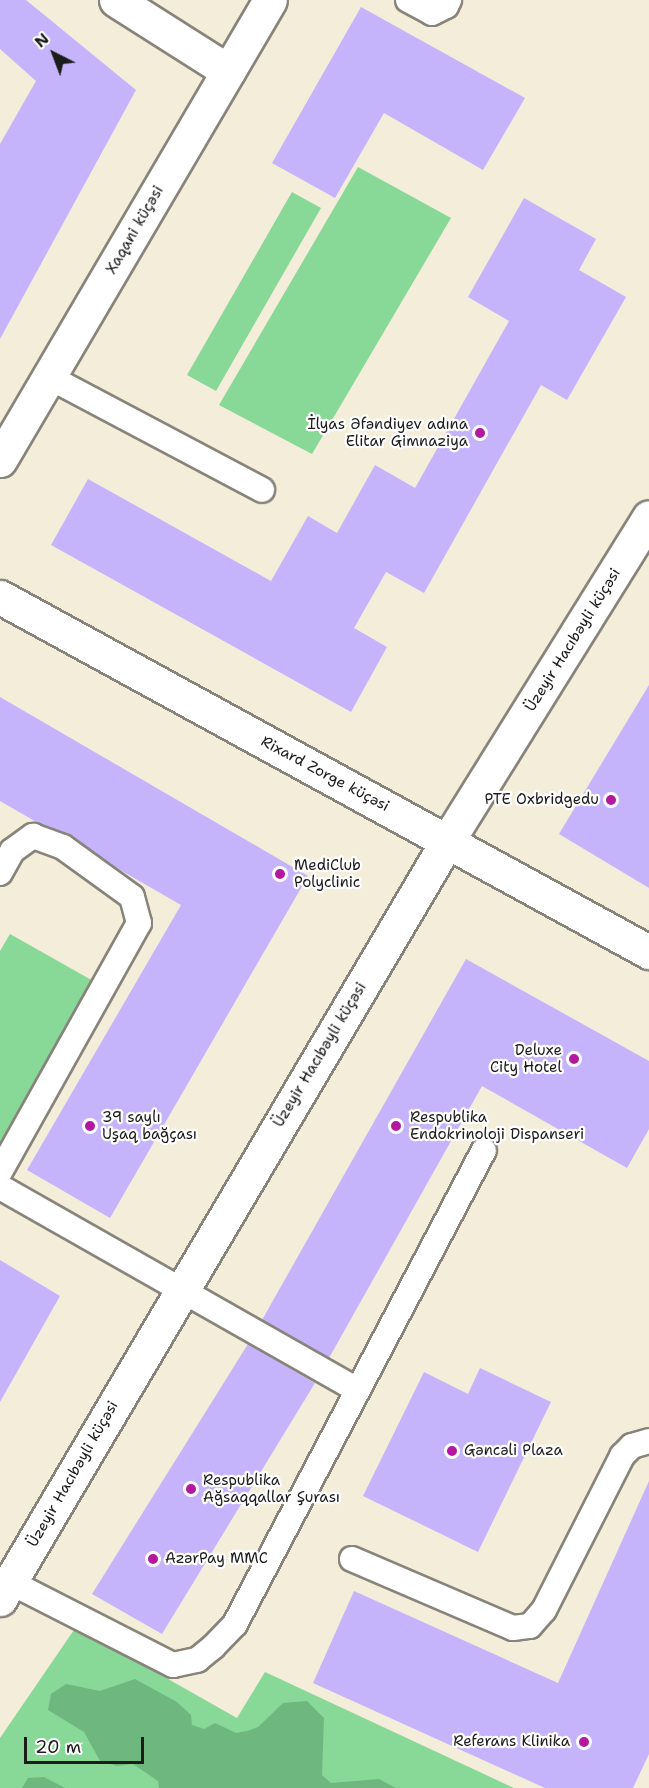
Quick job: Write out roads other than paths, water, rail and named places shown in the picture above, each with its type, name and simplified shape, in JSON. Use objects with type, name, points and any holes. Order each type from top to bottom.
[{"type":"main road","points":[[116,0],[228,71]]},
{"type":"main road","name":"Xaqani küçəsi","points":[[4,442],[49,377],[270,0]]},
{"type":"main road","name":"Üzeyir Hacıbəyli küçəsi","points":[[5,1590],[448,840],[649,517]]},
{"type":"main road","name":"Rixard Zorge küçəsi","points":[[0,597],[649,951]]},
{"type":"lane","points":[[408,0],[432,13],[446,6],[449,0]]},
{"type":"lane","points":[[49,377],[262,490]]},
{"type":"lane","points":[[0,873],[12,851],[33,836],[63,848],[132,897],[138,923],[0,1172]]},
{"type":"lane","points":[[5,1590],[173,1665],[197,1660],[235,1624],[484,1150]]},
{"type":"lane","points":[[0,1187],[357,1390]]},
{"type":"lane","points":[[352,1559],[513,1628],[530,1626],[544,1610],[622,1456],[632,1446],[649,1441]]},
{"type":"place","name":"İlyas Əfəndiyev adına Elitar Gimnaziya","points":[[480,433]]},
{"type":"place","name":"PTE Oxbridgedu","points":[[611,800]]},
{"type":"place","name":"MediClub Polyclinic","points":[[280,874]]},
{"type":"place","name":"Deluxe City Hotel","points":[[574,1059]]},
{"type":"place","name":"39 saylı Uşaq bağçası","points":[[90,1126]]},
{"type":"place","name":"Respublika Endokrinoloji Dispanseri","points":[[396,1126]]},
{"type":"place","name":"Gəncəli Plaza","points":[[452,1451]]},
{"type":"place","name":"Respublika Ağsaqqallar Şurası","points":[[191,1489]]},
{"type":"place","name":"AzərPay MMC","points":[[153,1559]]},
{"type":"place","name":"Referans Klinika","points":[[584,1742]]}]
